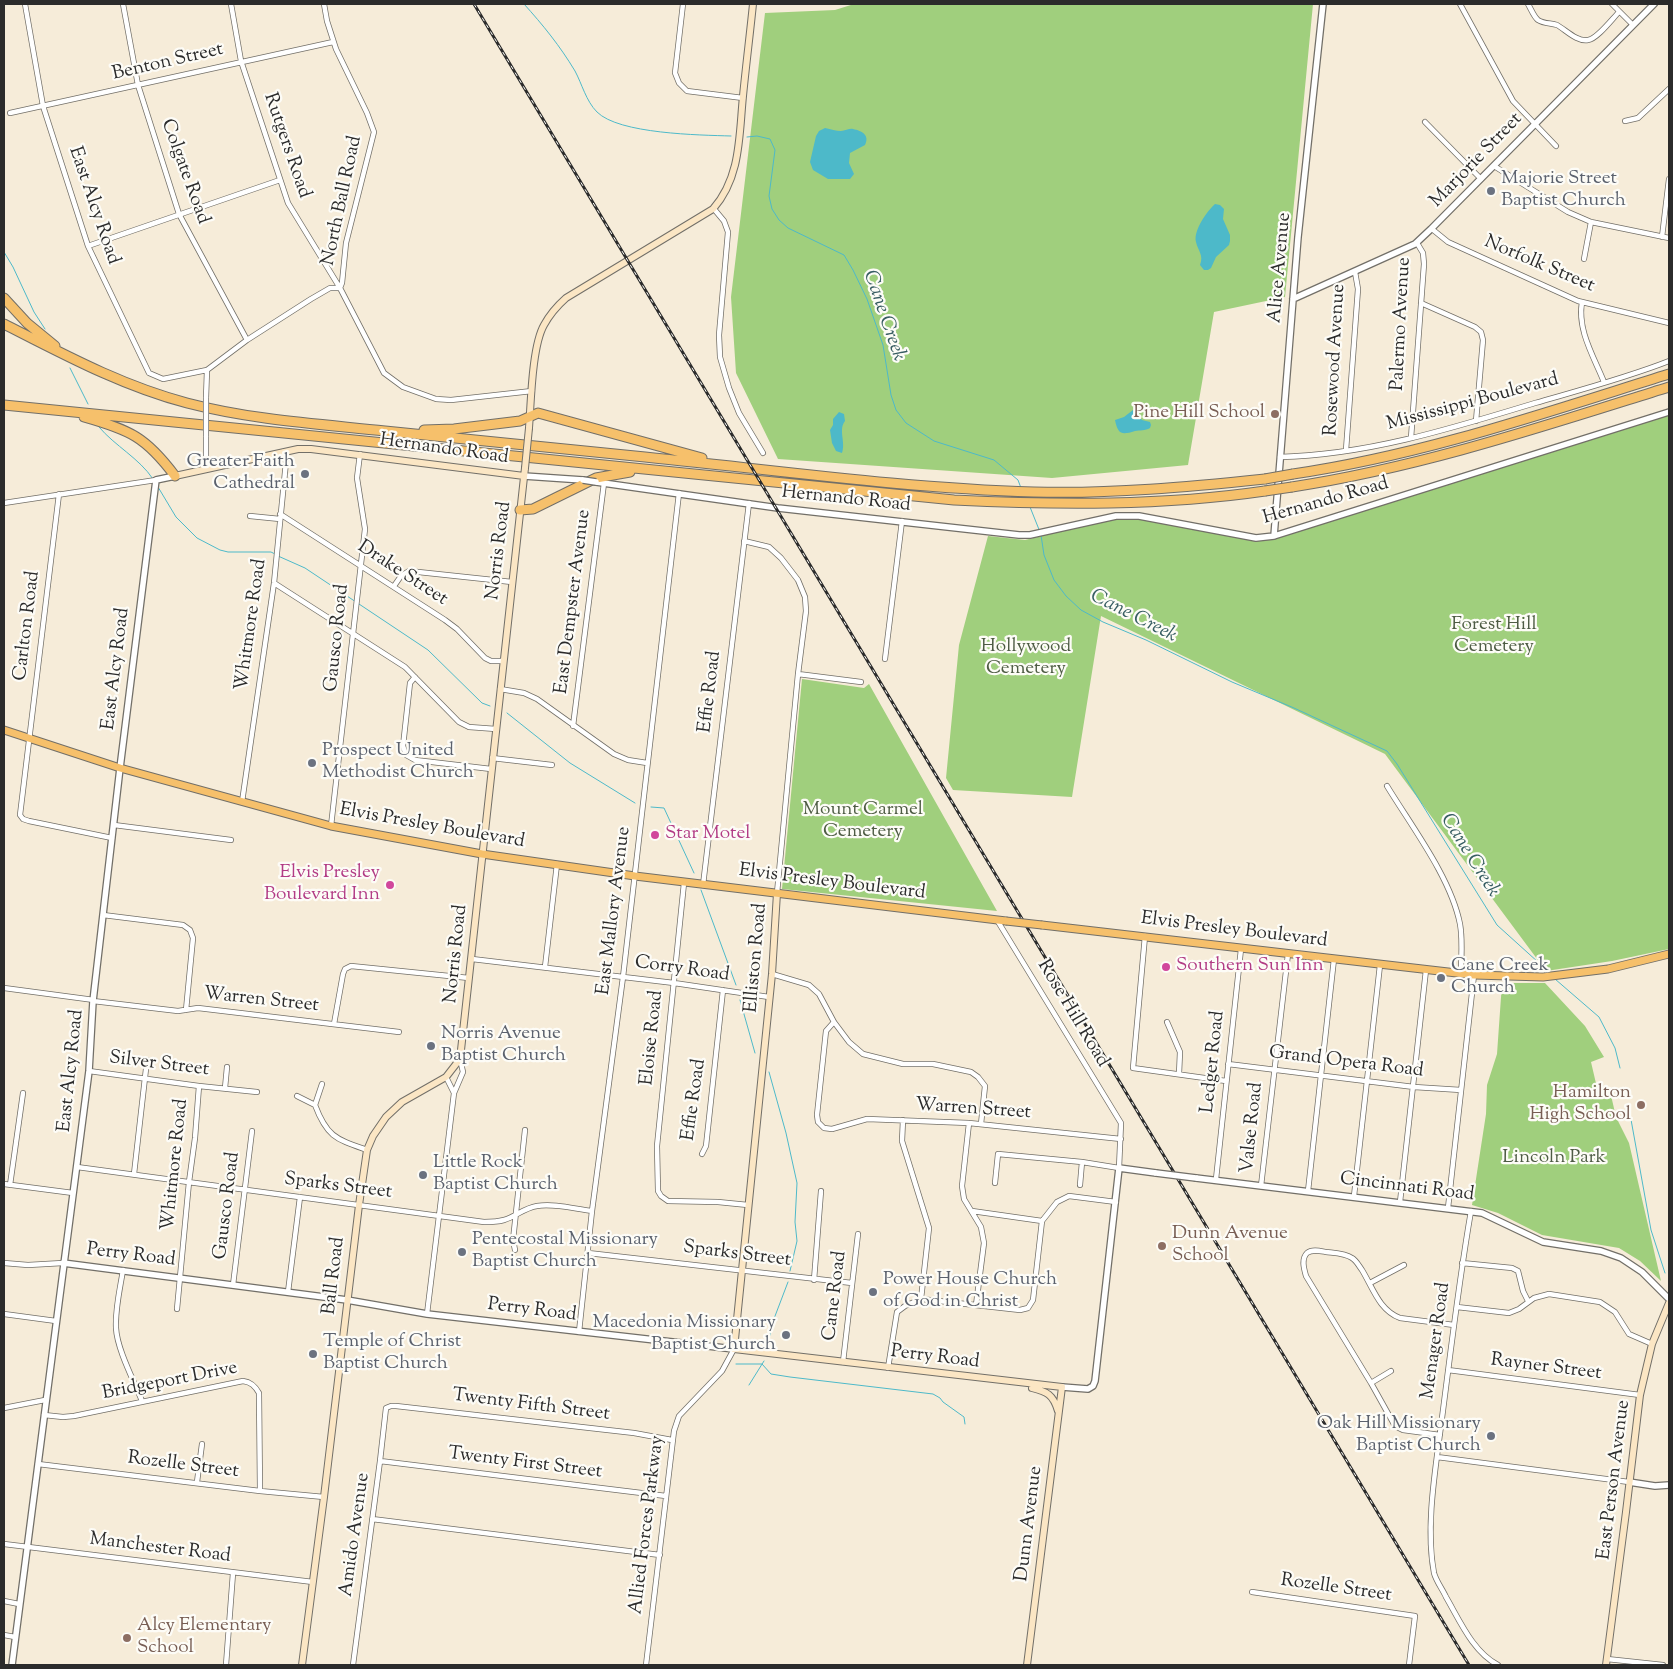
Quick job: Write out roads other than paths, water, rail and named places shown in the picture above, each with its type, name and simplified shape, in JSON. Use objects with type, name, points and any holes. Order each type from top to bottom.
[{"type":"highway","points":[[4,298],[27,323],[71,358]]},
{"type":"highway","points":[[4,324],[71,358],[128,383],[185,402],[268,419],[926,486],[1035,492],[1158,490],[1266,479],[1371,461],[1460,439],[1669,374]]},
{"type":"highway","points":[[4,405],[954,500],[1089,504],[1170,500],[1265,491],[1362,475],[1449,455],[1491,443],[1669,387]]},
{"type":"highway","points":[[67,412],[134,434],[154,449],[175,476]]},
{"type":"highway","points":[[398,432],[454,429],[520,421],[538,412],[727,465]]},
{"type":"highway","points":[[520,510],[533,509],[596,478],[623,472],[650,470]]},
{"type":"main road","points":[[743,98],[753,4]]},
{"type":"main road","name":"Norris Road","points":[[460,1059],[538,342],[543,326],[554,309],[566,298],[714,208],[725,196],[740,144],[743,98]]},
{"type":"main road","name":"Hernando Road","points":[[175,476],[283,452],[311,449],[524,476]]},
{"type":"main road","name":"Elvis Presley Boulevard","points":[[4,730],[120,768],[331,826],[482,854],[684,883],[1474,976],[1543,977],[1561,975],[1608,969],[1669,954]]},
{"type":"main road","name":"Elliston Road","points":[[734,1350],[772,974],[777,893]]},
{"type":"main road","points":[[446,1077],[460,1059]]},
{"type":"main road","name":"Ball Road","points":[[302,1665],[367,1150],[373,1136],[386,1116],[402,1102],[446,1077]]},
{"type":"main road","name":"East Person Avenue","points":[[1606,1662],[1640,1395],[1652,1344],[1669,1303]]},
{"type":"main road","name":"Perry Road","points":[[734,1350],[1062,1388]]},
{"type":"main road","points":[[1017,1383],[1044,1391],[1055,1403],[1059,1414]]},
{"type":"main road","name":"Dunn Avenue","points":[[1027,1665],[1062,1388]]},
{"type":"street","name":"East Alcy Road","points":[[25,4],[43,106],[88,246],[150,372],[163,379],[206,370]]},
{"type":"street","name":"Colgate Road","points":[[123,4],[138,85],[178,214],[247,340]]},
{"type":"street","name":"Rutgers Road","points":[[231,4],[241,61],[288,203],[340,288]]},
{"type":"street","name":"North Ball Road","points":[[324,4],[333,42],[367,113],[374,132],[346,243],[340,288],[384,373],[403,387],[436,399],[451,400],[532,391]]},
{"type":"street","points":[[683,4],[675,73],[679,84],[687,91],[743,98]]},
{"type":"street","name":"Alice Avenue","points":[[1274,536],[1298,237],[1323,4]]},
{"type":"street","points":[[1460,4],[1514,102],[1556,146]]},
{"type":"street","points":[[1528,4],[1536,19],[1556,25],[1580,40],[1586,41],[1591,40],[1597,35],[1619,12]]},
{"type":"street","points":[[1612,4],[1633,25]]},
{"type":"street","name":"Marjorie Street","points":[[1293,299],[1355,272],[1416,242],[1654,4]]},
{"type":"street","name":"Benton Street","points":[[10,113],[333,42]]},
{"type":"street","points":[[1625,122],[1638,118],[1669,89]]},
{"type":"street","points":[[1425,122],[1481,179]]},
{"type":"street","points":[[1494,166],[1568,212],[1592,222],[1669,238]]},
{"type":"street","points":[[1662,237],[1669,178]]},
{"type":"street","points":[[88,246],[280,180]]},
{"type":"street","points":[[714,208],[724,221],[728,232],[719,335],[720,357],[739,413],[763,453]]},
{"type":"street","points":[[1584,259],[1592,222]]},
{"type":"street","name":"Norfolk Street","points":[[1432,228],[1448,242],[1582,302],[1669,323]]},
{"type":"street","name":"Palermo Avenue","points":[[1411,438],[1424,258],[1423,252],[1416,242]]},
{"type":"street","name":"Rosewood Avenue","points":[[1346,450],[1358,290],[1355,272]]},
{"type":"street","points":[[206,469],[206,370],[247,340],[330,288],[340,288]]},
{"type":"street","points":[[1582,302],[1580,318],[1583,330],[1604,382]]},
{"type":"street","points":[[1422,303],[1475,327],[1481,332],[1483,343],[1476,421]]},
{"type":"street","name":"Mississippi Boulevard","points":[[1280,456],[1311,456],[1411,438],[1476,421],[1669,361]]},
{"type":"street","name":"Hernando Road","points":[[524,476],[583,480],[778,508],[1030,535],[1116,516],[1139,516],[1256,538],[1274,536],[1669,412]]},
{"type":"street","name":"Whitmore Road","points":[[242,802],[274,583],[286,462],[283,452]]},
{"type":"street","name":"Gausco Road","points":[[331,826],[365,529],[357,478],[360,454]]},
{"type":"street","name":"Hernando Road","points":[[4,503],[175,476]]},
{"type":"street","name":"East Alcy Road","points":[[12,1665],[89,1071],[103,916],[156,480]]},
{"type":"street","name":"East Dempster Avenue","points":[[573,726],[604,483]]},
{"type":"street","name":"East Mallory Avenue","points":[[579,1332],[592,1211],[623,977],[679,493]]},
{"type":"street","name":"Carlton Road","points":[[59,494],[20,815],[23,819],[112,838]]},
{"type":"street","name":"Effie Road","points":[[703,885],[749,503]]},
{"type":"street","points":[[250,516],[280,516]]},
{"type":"street","name":"Drake Street","points":[[280,516],[394,586],[457,630],[485,658],[491,661],[503,661]]},
{"type":"street","points":[[885,659],[902,521]]},
{"type":"street","name":"Elliston Road","points":[[744,541],[769,547],[781,558],[798,580],[805,597],[806,611],[798,674],[777,893]]},
{"type":"street","points":[[394,586],[401,576],[410,571],[512,582]]},
{"type":"street","points":[[274,583],[405,667],[459,722],[469,726],[496,729]]},
{"type":"street","points":[[798,674],[861,682]]},
{"type":"street","points":[[415,677],[410,683],[403,746],[406,755],[415,760],[491,769]]},
{"type":"street","points":[[500,689],[524,693],[537,699],[614,754],[628,760],[647,763]]},
{"type":"street","points":[[492,758],[552,765]]},
{"type":"street","points":[[1387,786],[1444,880],[1454,903],[1461,934],[1461,974]]},
{"type":"street","points":[[114,825],[231,840]]},
{"type":"street","points":[[545,967],[556,864]]},
{"type":"street","name":"Eloise Road","points":[[684,883],[657,1146],[658,1191],[660,1196],[668,1201],[748,1205]]},
{"type":"street","points":[[103,916],[183,926],[190,930],[193,938],[186,1010]]},
{"type":"street","name":"Rose Hill Road","points":[[997,920],[1121,1123],[1121,1140]]},
{"type":"street","points":[[1145,936],[1132,1068],[1226,1081]]},
{"type":"street","name":"Ledger Road","points":[[1216,1180],[1241,948]]},
{"type":"street","name":"Valse Road","points":[[1261,1186],[1288,954]]},
{"type":"street","name":"Corry Road","points":[[472,959],[674,983],[769,997]]},
{"type":"street","points":[[1308,1191],[1334,959]]},
{"type":"street","points":[[1354,1196],[1380,965]]},
{"type":"street","name":"Warren Street","points":[[4,988],[178,1011],[198,1008],[334,1024],[343,974],[345,969],[351,966],[469,978]]},
{"type":"street","points":[[1400,1202],[1426,970]]},
{"type":"street","points":[[772,974],[809,985],[819,994],[834,1022],[849,1042],[863,1054],[902,1064],[933,1064],[970,1072],[978,1077],[985,1086],[981,1124]]},
{"type":"street","points":[[1448,1208],[1474,976]]},
{"type":"street","name":"Effie Road","points":[[702,1154],[706,1146],[723,990]]},
{"type":"street","name":"Warren Street","points":[[834,1022],[826,1031],[817,1115],[818,1122],[824,1128],[832,1129],[868,1119],[903,1120],[981,1124],[1121,1140]]},
{"type":"street","points":[[1167,1022],[1180,1052],[1179,1074]]},
{"type":"street","points":[[334,1024],[399,1032]]},
{"type":"street","name":"Norris Road","points":[[427,1314],[454,1093],[463,1072],[460,1059]]},
{"type":"street","points":[[134,1174],[147,1060]]},
{"type":"street","name":"Grand Opera Road","points":[[1228,1064],[1414,1087],[1461,1090]]},
{"type":"street","name":"Silver Street","points":[[225,1088],[227,1067]]},
{"type":"street","name":"Silver Street","points":[[89,1071],[257,1092]]},
{"type":"street","points":[[446,1077],[454,1093]]},
{"type":"street","points":[[314,1105],[322,1084]]},
{"type":"street","name":"Whitmore Road","points":[[177,1308],[199,1086]]},
{"type":"street","points":[[10,1185],[22,1093]]},
{"type":"street","points":[[297,1096],[314,1105],[325,1127],[332,1135],[340,1141],[367,1150]]},
{"type":"street","points":[[903,1120],[902,1141],[929,1228],[921,1299]]},
{"type":"street","points":[[969,1123],[962,1186],[964,1199],[981,1228],[984,1243],[976,1306]]},
{"type":"street","points":[[515,1250],[513,1240],[515,1214],[525,1130]]},
{"type":"street","name":"Gausco Road","points":[[233,1285],[252,1131]]},
{"type":"street","points":[[888,1368],[897,1312],[921,1299],[1020,1310],[1028,1308],[1033,1300],[1042,1221],[1057,1202],[1069,1196],[1116,1202],[1121,1140]]},
{"type":"street","points":[[995,1183],[998,1154],[1082,1162],[1119,1168]]},
{"type":"street","points":[[1080,1185],[1082,1162]]},
{"type":"street","name":"Sparks Street","points":[[77,1167],[244,1191],[496,1222],[506,1220],[515,1214],[536,1206],[547,1205],[592,1211]]},
{"type":"street","name":"Cincinnati Road","points":[[1119,1168],[1482,1213],[1543,1242],[1601,1251],[1621,1258],[1642,1272],[1669,1298]]},
{"type":"street","points":[[4,1184],[73,1193]]},
{"type":"street","points":[[814,1280],[821,1191]]},
{"type":"street","points":[[288,1292],[300,1198]]},
{"type":"street","name":"Perry Road","points":[[1062,1388],[1088,1389],[1093,1386],[1095,1381],[1116,1202]]},
{"type":"street","points":[[972,1211],[1042,1221]]},
{"type":"street","name":"Menager Road","points":[[1472,1212],[1462,1263],[1448,1370],[1430,1534],[1435,1575],[1468,1636],[1491,1662],[1498,1665]]},
{"type":"street","name":"Cane Road","points":[[843,1362],[858,1234]]},
{"type":"street","points":[[1440,1435],[1403,1430],[1395,1426],[1371,1382],[1306,1276],[1303,1266],[1304,1259],[1312,1250],[1344,1254],[1352,1257],[1370,1283],[1383,1307],[1391,1314],[1400,1318],[1454,1325]]},
{"type":"street","name":"Sparks Street","points":[[588,1253],[852,1284]]},
{"type":"street","name":"Perry Road","points":[[4,1263],[28,1265],[63,1263],[123,1270],[347,1300],[427,1314],[734,1350]]},
{"type":"street","points":[[1462,1263],[1512,1268],[1518,1271],[1523,1291],[1528,1301]]},
{"type":"street","points":[[1370,1283],[1404,1265]]},
{"type":"street","points":[[123,1270],[116,1314],[116,1330],[119,1343],[142,1401]]},
{"type":"street","points":[[1457,1307],[1509,1312],[1519,1309],[1528,1301],[1549,1294],[1600,1302],[1615,1312],[1629,1334],[1652,1344]]},
{"type":"street","points":[[4,1314],[56,1321]]},
{"type":"street","name":"Allied Forces Parkway","points":[[646,1665],[672,1440],[679,1416],[722,1371],[734,1350]]},
{"type":"street","name":"Rayner Street","points":[[1448,1370],[1640,1395]]},
{"type":"street","points":[[1371,1382],[1391,1371]]},
{"type":"street","name":"Bridgeport Drive","points":[[44,1414],[64,1417],[74,1416],[243,1381],[249,1382],[259,1393],[260,1491]]},
{"type":"street","points":[[4,1408],[45,1400]]},
{"type":"street","name":"Twenty Fifth Street","points":[[386,1408],[391,1406],[413,1408],[634,1433],[672,1440]]},
{"type":"street","name":"Amido Avenue","points":[[353,1665],[386,1408]]},
{"type":"street","points":[[197,1482],[202,1444]]},
{"type":"street","points":[[1437,1457],[1655,1486],[1669,1485]]},
{"type":"street","name":"Twenty First Street","points":[[380,1461],[666,1496]]},
{"type":"street","name":"Rozelle Street","points":[[38,1464],[260,1491],[324,1496]]},
{"type":"street","points":[[372,1519],[660,1555]]},
{"type":"street","name":"Manchester Road","points":[[4,1544],[313,1582]]},
{"type":"street","points":[[226,1665],[233,1573]]},
{"type":"street","name":"Rozelle Street","points":[[1252,1592],[1415,1616],[1409,1665]]},
{"type":"street","points":[[4,1602],[19,1604]]},
{"type":"street","points":[[4,1635],[15,1636]]},
{"type":"street","points":[[1606,1662],[1663,1665]]},
{"type":"water","points":[[825,128],[841,131],[853,129],[862,132],[866,136],[865,145],[850,153],[849,163],[854,174],[850,179],[828,179],[813,170],[810,162],[816,136],[819,131]]},
{"type":"water","points":[[1215,204],[1220,205],[1224,209],[1223,219],[1230,235],[1230,241],[1229,245],[1216,257],[1211,268],[1204,270],[1200,265],[1201,256],[1196,237],[1201,222]]},
{"type":"water","points":[[1133,410],[1142,420],[1150,422],[1150,428],[1121,433],[1115,420],[1124,417]]},
{"type":"water","points":[[839,412],[844,414],[845,421],[842,428],[842,453],[836,451],[832,443],[830,430],[833,425],[833,419]]},
{"type":"waterway","name":"Cane Creek","points":[[524,4],[563,53],[575,71],[587,98],[597,112],[623,125],[641,129],[660,132],[731,136]]},
{"type":"waterway","name":"Cane Creek","points":[[747,137],[757,136],[770,139],[775,150],[769,196],[772,209],[779,220],[788,228],[844,255],[853,270],[867,299],[883,345],[891,395],[896,410],[906,423],[934,441],[994,460],[1018,480],[1021,488]]},
{"type":"waterway","points":[[4,252],[34,312],[45,329]]},
{"type":"waterway","points":[[70,368],[88,404]]},
{"type":"waterway","points":[[99,427],[141,465],[153,479]]},
{"type":"waterway","points":[[158,487],[176,517],[197,538],[228,552],[271,552],[275,554]]},
{"type":"waterway","name":"Cane Creek","points":[[1030,507],[1040,532]]},
{"type":"waterway","name":"Cane Creek","points":[[1041,535],[1044,555],[1054,580],[1066,596],[1081,610],[1232,682],[1387,751],[1397,764],[1497,925],[1549,972]]},
{"type":"waterway","points":[[278,556],[305,568],[428,650],[482,703],[490,706]]},
{"type":"waterway","points":[[507,713],[570,763],[635,803]]},
{"type":"waterway","points":[[651,807],[664,808],[694,873]]},
{"type":"waterway","points":[[701,890],[736,985]]},
{"type":"waterway","name":"Cane Creek","points":[[1555,979],[1599,1017],[1615,1048],[1620,1068]]},
{"type":"waterway","points":[[740,1000],[755,1053]]},
{"type":"waterway","points":[[769,1072],[786,1133],[797,1183],[795,1222],[797,1241],[790,1271]]},
{"type":"waterway","name":"Cane Creek","points":[[1630,1114],[1651,1230],[1665,1273]]},
{"type":"waterway","points":[[768,1344],[772,1324],[788,1282]]},
{"type":"waterway","points":[[749,1385],[764,1361]]},
{"type":"waterway","points":[[736,1364],[762,1364],[771,1374],[790,1377],[933,1394],[964,1417],[965,1424]]},
{"type":"railway","points":[[474,4],[1469,1665]]},
{"type":"place","name":"Majorie Street Baptist Church","points":[[1491,191]]},
{"type":"place","name":"Pine Hill School","points":[[1275,414]]},
{"type":"place","name":"Greater Faith Cathedral","points":[[305,474]]},
{"type":"place","name":"Prospect United Methodist Church","points":[[312,763]]},
{"type":"place","name":"Star Motel","points":[[655,835]]},
{"type":"place","name":"Elvis Presley Boulevard Inn","points":[[390,885]]},
{"type":"place","name":"Southern Sun Inn","points":[[1166,967]]},
{"type":"place","name":"Cane Creek Church","points":[[1441,978]]},
{"type":"place","name":"Norris Avenue Baptist Church","points":[[431,1046]]},
{"type":"place","name":"Hamilton High School","points":[[1641,1105]]},
{"type":"place","name":"Little Rock Baptist Church","points":[[423,1175]]},
{"type":"place","name":"Dunn Avenue School","points":[[1162,1246]]},
{"type":"place","name":"Pentecostal Missionary Baptist Church","points":[[462,1252]]},
{"type":"place","name":"Power House Church of God in Christ","points":[[873,1292]]},
{"type":"place","name":"Macedonia Missionary Baptist Church","points":[[786,1335]]},
{"type":"place","name":"Temple of Christ Baptist Church","points":[[313,1354]]},
{"type":"place","name":"Oak Hill Missionary Baptist Church","points":[[1491,1436]]},
{"type":"place","name":"Alcy Elementary School","points":[[127,1638]]},
{"type":"park label","name":"Forest Hill Cemetery","points":[[1494,637]]},
{"type":"park label","name":"Hollywood Cemetery","points":[[1026,659]]},
{"type":"park label","name":"Mount Carmel Cemetery","points":[[863,822]]},
{"type":"park label","name":"Lincoln Park","points":[[1554,1159]]}]
